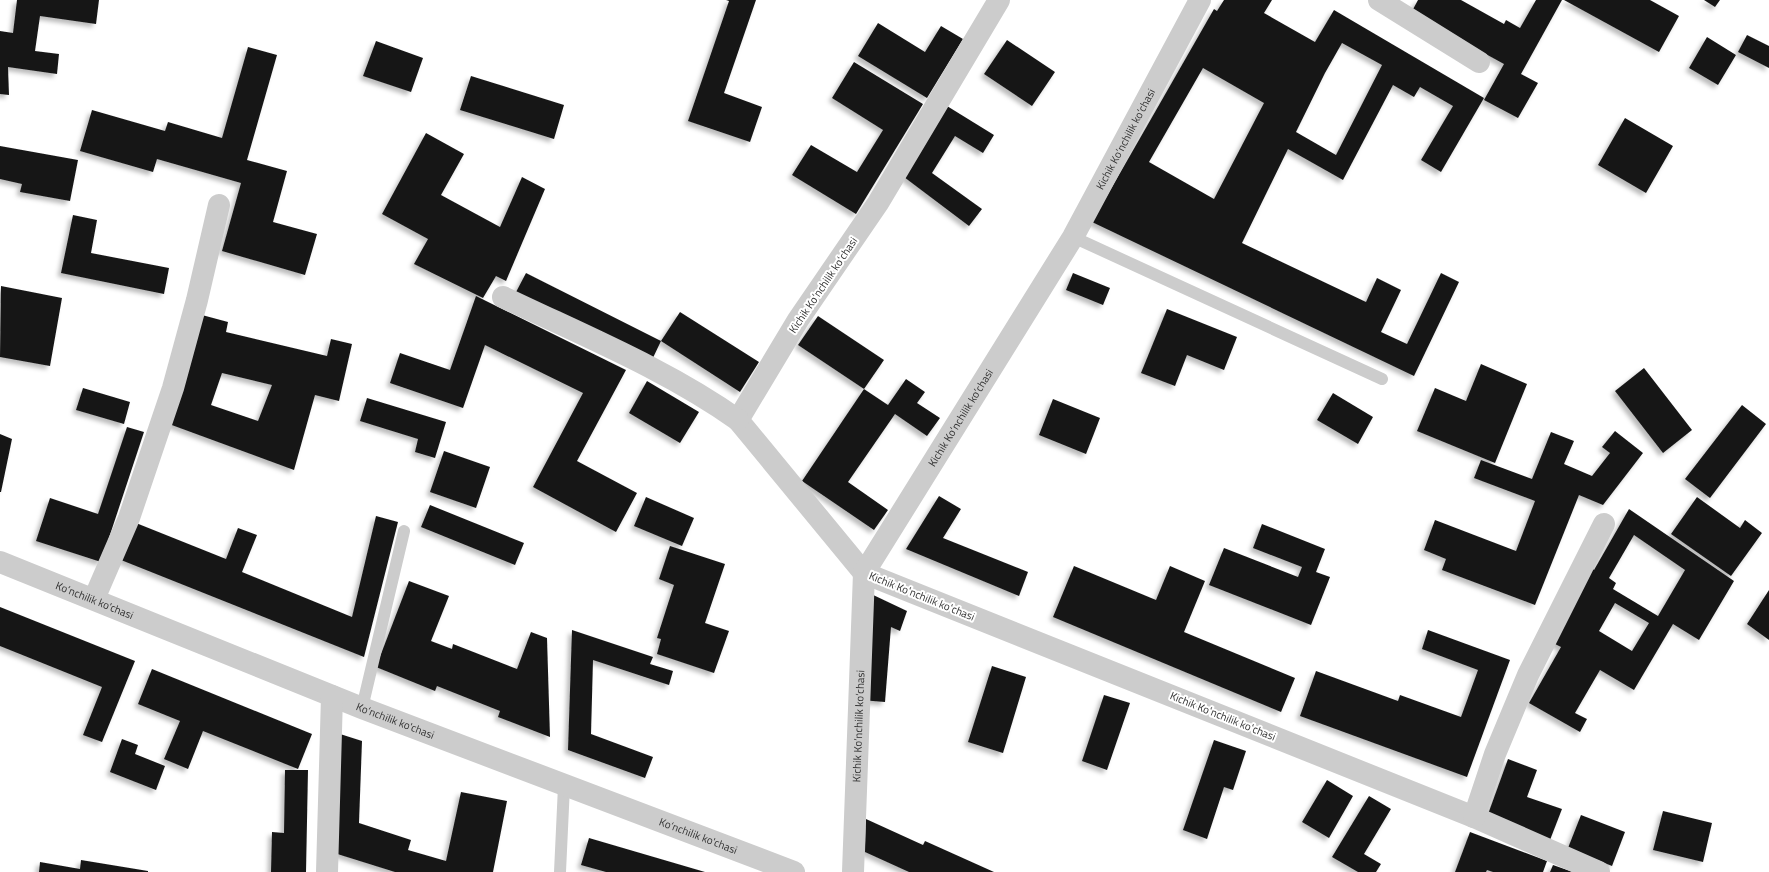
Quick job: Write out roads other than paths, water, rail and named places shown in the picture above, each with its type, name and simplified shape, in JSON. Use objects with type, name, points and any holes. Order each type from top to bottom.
[{"type":"street","name":"Kichik Koʻnchilik koʻchasi","points":[[999,0],[878,203],[798,320],[738,420],[864,573],[1474,817],[1599,872]]},
{"type":"street","name":"Kichik Ko‘nchilik ko‘chasi","points":[[853,872],[864,573],[1073,237],[1200,0]]},
{"type":"street","points":[[1379,0],[1479,62]]},
{"type":"street","points":[[94,600],[129,518],[173,388],[197,300],[219,205]]},
{"type":"street","points":[[503,297],[648,368],[711,401],[738,420]]},
{"type":"street","points":[[1474,817],[1495,754],[1528,675],[1604,524]]},
{"type":"street","name":"Ko‘nchilik ko'chasi","points":[[0,562],[362,708],[564,786],[794,872]]},
{"type":"street","points":[[327,872],[332,696]]},
{"type":"lane","points":[[1073,237],[1382,379]]},
{"type":"lane","points":[[362,708],[404,531]]},
{"type":"lane","points":[[560,872],[564,786]]}]
